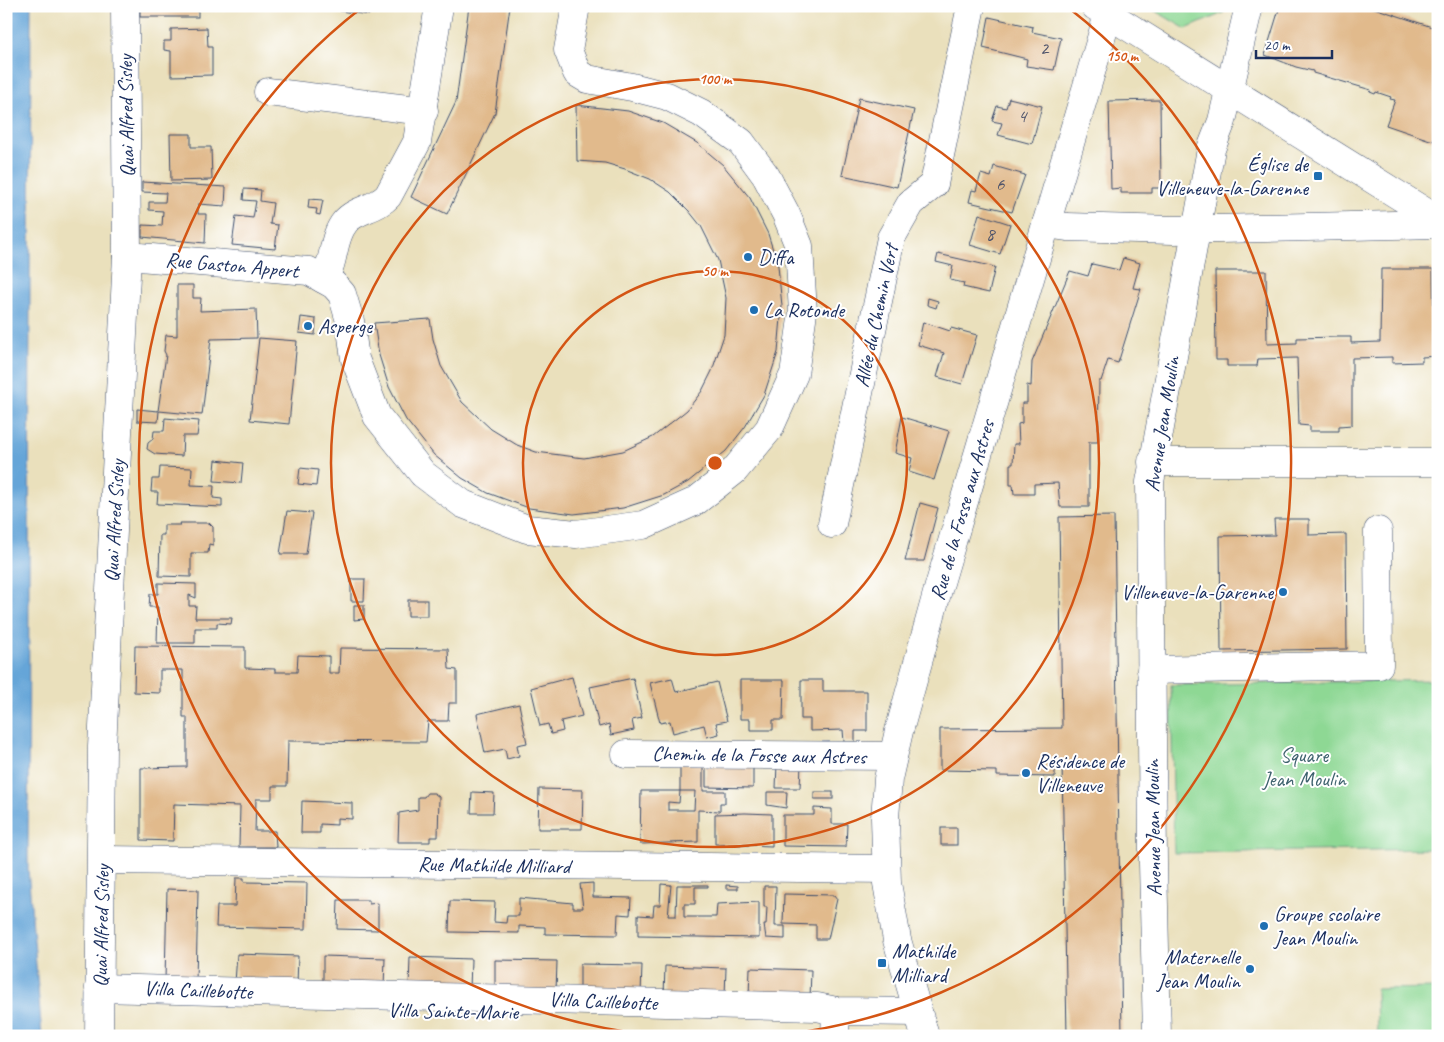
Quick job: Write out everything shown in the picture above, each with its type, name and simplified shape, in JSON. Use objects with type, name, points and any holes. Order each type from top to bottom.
[{"type":"street","name":"Quai Alfred Sisley","points":[[99,1036],[102,746],[127,256],[125,6]]},
{"type":"street","points":[[323,279],[331,269],[334,247],[346,221],[381,203],[398,180],[417,142],[424,111],[439,6]]},
{"type":"street","name":"Rue Gaston Appert","points":[[127,256],[309,271],[334,285],[342,294],[350,321],[355,358],[377,416],[423,474],[464,504],[527,529],[576,534],[643,525],[696,501],[734,471],[769,429],[794,374],[804,312],[799,246],[786,214],[766,176],[741,142],[701,113],[667,96],[632,87],[587,79],[577,72],[568,50],[576,6]]},
{"type":"street","name":"Allée du Chemin Vert","points":[[832,524],[891,238],[911,203],[934,184],[971,6]]},
{"type":"street","name":"Avenue Jean Moulin","points":[[1157,1036],[1150,482],[1152,462],[1211,149],[1222,121],[1250,6]]},
{"type":"street","points":[[1102,10],[1438,220]]},
{"type":"street","name":"Rue de la Fosse aux Astres","points":[[836,1024],[921,1024],[897,940],[886,869],[885,818],[888,779],[939,586],[1046,224],[1102,10]]},
{"type":"street","points":[[268,92],[424,111]]},
{"type":"street","points":[[1046,224],[1067,227],[1196,229],[1438,224]]},
{"type":"street","points":[[1152,462],[1438,462]]},
{"type":"street","points":[[1151,670],[1379,665],[1378,531]]},
{"type":"street","name":"Chemin de la Fosse aux Astres","points":[[626,754],[893,756]]},
{"type":"street","name":"Rue Mathilde Milliard","points":[[102,860],[886,869]]},
{"type":"street","name":"Villa Caillebotte","points":[[99,996],[817,1007],[836,1024]]},
{"type":"green space","points":[[1147,6],[1225,6],[1223,13],[1186,29]]},
{"type":"green space","name":"Square Jean Moulin","points":[[1438,680],[1438,849],[1174,853],[1171,685]]},
{"type":"green space","points":[[1438,988],[1438,1036],[1377,1036],[1376,989]]},
{"type":"water","points":[[6,6],[31,6],[28,869],[42,1036],[6,1036]]},
{"type":"building","points":[[140,6],[198,6],[198,17],[140,17]]},
{"type":"building","points":[[340,6],[370,6],[369,15],[340,11]]},
{"type":"building","points":[[469,6],[510,6],[495,113],[447,214],[411,197],[456,102]]},
{"type":"building","points":[[1280,6],[1368,6],[1435,28],[1438,22],[1438,129],[1433,141],[1386,125],[1395,100],[1390,99],[1391,97],[1376,92],[1375,94],[1370,92],[1371,90],[1313,73],[1313,71],[1296,67],[1265,55]]},
{"type":"building","points":[[989,17],[1033,27],[1032,32],[1061,38],[1054,70],[1026,66],[1027,59],[983,48]]},
{"type":"building","points":[[207,28],[208,47],[212,47],[212,75],[171,76],[171,51],[164,50],[164,41],[171,41],[171,29]]},
{"type":"building","points":[[859,98],[914,110],[897,187],[842,175]]},
{"type":"building","points":[[1009,98],[1042,106],[1032,144],[998,135],[1002,123],[992,121],[997,106],[1006,108]]},
{"type":"building","points":[[1160,100],[1161,188],[1152,188],[1152,193],[1121,193],[1121,188],[1111,189],[1109,101]]},
{"type":"building","name":"La Rotonde","points":[[576,105],[628,111],[663,123],[697,143],[723,165],[750,198],[768,234],[778,266],[782,306],[778,352],[764,395],[745,427],[726,451],[688,482],[664,495],[623,508],[574,514],[529,508],[488,493],[462,478],[434,455],[406,420],[389,387],[379,355],[374,323],[430,319],[433,339],[441,366],[462,402],[491,429],[517,445],[536,452],[584,458],[623,451],[653,437],[687,410],[702,391],[712,371],[724,335],[726,298],[718,260],[701,226],[670,192],[650,179],[625,169],[605,163],[577,161]]},
{"type":"building","points":[[170,134],[191,134],[191,147],[211,147],[212,180],[171,181]]},
{"type":"building","points":[[994,166],[1025,175],[1012,212],[969,202],[972,190],[976,191],[981,174],[991,177]]},
{"type":"building","points":[[142,182],[226,187],[225,206],[198,204],[198,214],[206,214],[205,243],[142,237],[142,225],[162,226],[163,211],[149,210],[149,202],[165,202],[166,193],[142,192]]},
{"type":"building","points":[[244,189],[261,190],[260,201],[273,203],[270,224],[278,225],[275,249],[232,245],[236,216],[253,218],[256,201],[243,200]]},
{"type":"building","points":[[309,199],[323,200],[320,215],[316,214],[317,209],[308,208]]},
{"type":"building","points":[[979,214],[1010,224],[1000,254],[970,245]]},
{"type":"building","points":[[938,254],[995,267],[989,293],[963,287],[964,283],[950,280],[953,266],[936,262]]},
{"type":"building","points":[[1123,258],[1140,263],[1133,288],[1141,289],[1118,363],[1108,360],[1101,381],[1099,381],[1098,442],[1089,442],[1089,507],[1060,507],[1058,483],[1034,484],[1034,494],[1014,494],[1013,485],[1010,485],[1010,464],[1013,464],[1014,444],[1019,444],[1018,424],[1022,423],[1022,403],[1027,403],[1027,385],[1031,386],[1032,362],[1070,271],[1088,276],[1092,264],[1119,270]]},
{"type":"building","points":[[1381,269],[1433,269],[1434,341],[1438,341],[1438,356],[1422,357],[1422,362],[1392,363],[1392,357],[1352,358],[1352,425],[1339,426],[1339,431],[1310,431],[1310,426],[1299,425],[1297,358],[1258,359],[1257,366],[1227,366],[1227,360],[1216,360],[1215,271],[1266,271],[1267,344],[1297,343],[1297,338],[1337,337],[1351,337],[1351,343],[1380,342]]},
{"type":"building","points":[[177,285],[193,285],[193,298],[201,298],[200,311],[256,309],[257,338],[211,339],[202,415],[159,411],[158,422],[137,421],[137,409],[158,411],[166,355],[164,351],[166,335],[177,336]]},
{"type":"building","points":[[928,298],[938,301],[936,308],[927,305]]},
{"type":"building","name":"Asperge","points":[[301,317],[316,319],[315,335],[299,333]]},
{"type":"building","points":[[923,322],[950,331],[951,328],[977,335],[962,384],[937,377],[944,353],[918,345]]},
{"type":"building","points":[[259,338],[297,341],[289,424],[250,420]]},
{"type":"building","points":[[902,417],[949,431],[934,480],[909,472],[912,458],[895,453]]},
{"type":"building","points":[[165,418],[199,421],[197,436],[183,436],[182,456],[155,454],[147,449],[148,443],[153,439],[154,431],[164,431]]},
{"type":"building","points":[[216,460],[243,463],[241,483],[214,481]]},
{"type":"building","points":[[160,467],[192,468],[191,485],[214,486],[213,498],[222,499],[222,507],[157,504],[158,492],[151,492],[152,479],[159,479]]},
{"type":"building","points":[[300,468],[318,470],[316,486],[298,484]]},
{"type":"building","points":[[920,503],[938,508],[924,561],[905,561]]},
{"type":"building","points":[[287,511],[312,513],[306,554],[280,554]]},
{"type":"building","name":"Résidence de Villeneuve","points":[[1114,516],[1122,1036],[1067,1036],[1062,764],[1055,764],[1055,777],[997,776],[997,771],[940,770],[940,729],[1062,728],[1059,517]]},
{"type":"building","name":"Villeneuve-la-Garenne","points":[[1274,519],[1309,519],[1309,535],[1346,534],[1347,649],[1221,651],[1220,536],[1275,535]]},
{"type":"building","points":[[179,523],[209,523],[213,527],[213,545],[209,544],[208,553],[191,553],[191,577],[159,576],[160,535],[164,535],[164,525],[180,525]]},
{"type":"building","points":[[351,579],[365,579],[364,601],[351,601]]},
{"type":"building","points":[[158,583],[196,584],[196,598],[189,595],[189,606],[196,606],[195,618],[232,618],[231,624],[217,623],[217,628],[195,628],[195,643],[157,643],[158,607],[149,607],[150,594],[158,594]]},
{"type":"building","points":[[408,600],[427,600],[427,616],[408,616]]},
{"type":"building","points":[[354,605],[364,605],[364,619],[354,620]]},
{"type":"building","points":[[135,646],[245,647],[245,668],[275,669],[275,672],[297,672],[298,655],[329,656],[329,673],[339,673],[340,648],[448,649],[449,669],[457,670],[457,703],[449,703],[448,721],[428,721],[426,742],[288,741],[287,786],[272,786],[272,799],[256,799],[255,831],[275,831],[276,847],[239,847],[240,806],[174,804],[173,841],[141,840],[141,768],[187,767],[187,717],[183,717],[183,670],[160,670],[160,693],[134,692]]},
{"type":"building","points":[[572,677],[582,716],[561,721],[563,731],[551,734],[548,724],[540,726],[531,688]]},
{"type":"building","points":[[633,678],[642,718],[632,720],[634,730],[611,735],[609,724],[599,727],[590,687]]},
{"type":"building","points":[[672,678],[676,692],[717,682],[727,721],[716,723],[719,734],[707,737],[704,725],[673,733],[670,721],[660,723],[650,683]]},
{"type":"building","points":[[740,680],[784,680],[783,720],[773,720],[773,730],[750,730],[750,719],[740,719]]},
{"type":"building","points":[[801,680],[823,680],[823,691],[867,691],[867,731],[855,731],[855,742],[844,742],[843,730],[810,731],[810,719],[801,719]]},
{"type":"building","points":[[519,704],[527,743],[517,745],[519,756],[507,759],[505,749],[485,753],[477,714]]},
{"type":"building","points":[[680,763],[703,764],[703,791],[725,791],[725,803],[720,803],[720,811],[698,810],[698,842],[640,844],[641,791],[680,791]],"holes":[[[680,791],[695,791],[694,810],[668,810],[668,802],[679,803]]]},
{"type":"building","points":[[706,764],[753,764],[753,788],[706,787]]},
{"type":"building","points":[[777,764],[801,764],[800,788],[776,788]]},
{"type":"building","points":[[539,789],[583,790],[582,829],[538,829]]},
{"type":"building","points":[[472,792],[494,793],[493,813],[471,813]]},
{"type":"building","points":[[767,792],[787,792],[786,808],[767,805]]},
{"type":"building","points":[[814,792],[833,792],[833,799],[814,799]]},
{"type":"building","points":[[427,793],[434,793],[439,797],[438,837],[430,837],[430,842],[398,842],[399,813],[418,810],[418,797],[424,797]]},
{"type":"building","points":[[302,801],[352,803],[352,819],[337,818],[337,825],[320,824],[320,833],[301,833]]},
{"type":"building","points":[[814,808],[832,809],[832,824],[847,824],[846,847],[783,846],[783,815],[814,815]]},
{"type":"building","points":[[715,814],[772,814],[772,846],[715,844]]},
{"type":"building","points":[[941,828],[957,828],[957,845],[941,845]]},
{"type":"building","points":[[236,878],[244,878],[244,882],[307,883],[306,929],[216,927],[217,906],[235,906]]},
{"type":"building","points":[[593,883],[593,897],[631,898],[630,915],[618,914],[617,935],[545,934],[545,927],[519,926],[519,933],[449,932],[450,901],[495,902],[494,922],[506,923],[507,916],[519,916],[519,898],[573,903],[573,908],[583,908],[580,884]]},
{"type":"building","points":[[661,884],[671,885],[668,916],[676,916],[677,885],[708,885],[708,887],[695,887],[695,904],[684,904],[684,917],[716,917],[717,904],[759,902],[759,938],[638,936],[638,915],[653,916],[654,905],[660,905]]},
{"type":"building","points":[[726,885],[738,886],[738,889],[726,889]]},
{"type":"building","points":[[764,886],[776,886],[775,926],[785,926],[785,939],[766,938],[764,925],[766,925],[767,907],[764,907]]},
{"type":"building","points":[[167,889],[198,890],[196,982],[165,981]]},
{"type":"building","points":[[784,894],[834,895],[837,899],[828,939],[816,939],[816,925],[783,924]]},
{"type":"building","points":[[338,900],[369,900],[369,904],[378,903],[378,930],[337,929]]},
{"type":"building","points":[[237,954],[298,956],[297,985],[235,983]]},
{"type":"building","points":[[323,956],[385,958],[384,987],[323,985]]},
{"type":"building","points":[[410,957],[471,959],[470,990],[409,988]]},
{"type":"building","points":[[495,960],[557,961],[556,992],[495,990]]},
{"type":"building","points":[[580,964],[642,965],[641,994],[580,993]]},
{"type":"building","points":[[665,966],[726,968],[725,996],[664,995]]},
{"type":"building","points":[[750,968],[811,970],[810,999],[749,997]]},
{"type":"building","points":[[134,1033],[165,1034],[165,1036],[134,1036]]},
{"type":"place","name":"Église de Villeneuve-la-Garenne","points":[[1318,176]]},
{"type":"place","name":"Diffa","points":[[748,257]]},
{"type":"place","name":"La Rotonde","points":[[754,310]]},
{"type":"place","name":"Asperge","points":[[308,326]]},
{"type":"place","name":"Villeneuve-la-Garenne","points":[[1283,592]]},
{"type":"place","name":"Résidence de Villeneuve","points":[[1026,773]]},
{"type":"place","name":"Groupe scolaire Jean Moulin","points":[[1264,926]]},
{"type":"place","name":"Mathilde Milliard","points":[[882,963]]},
{"type":"place","name":"Maternelle Jean Moulin","points":[[1250,969]]}]
